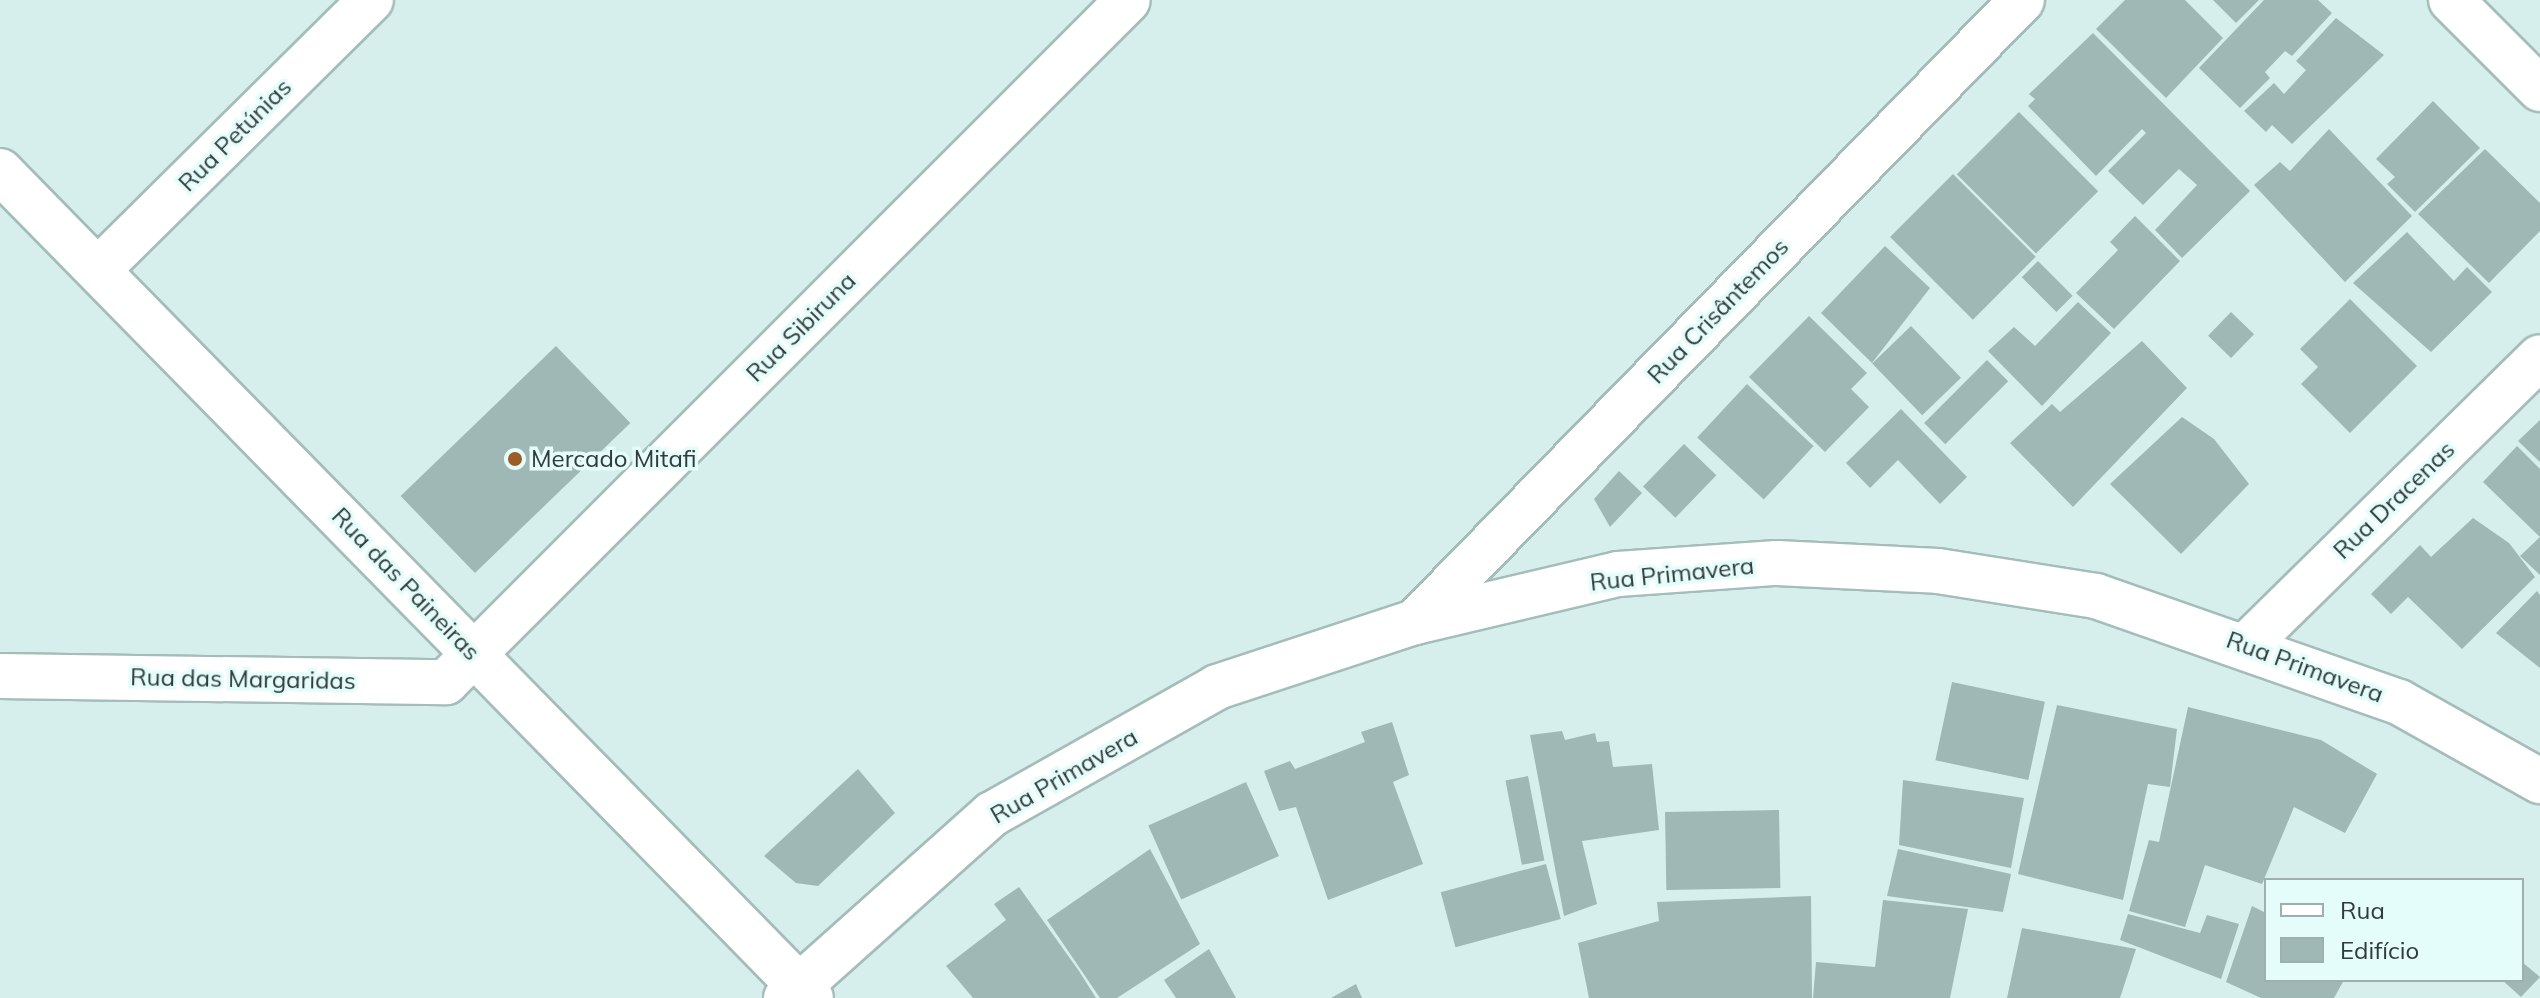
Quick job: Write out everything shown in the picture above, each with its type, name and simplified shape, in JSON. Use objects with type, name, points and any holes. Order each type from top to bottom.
[{"type":"street","name":"Rua Petúnias","points":[[98,270],[371,0]]},
{"type":"street","name":"Rua Sibiruna","points":[[475,654],[1128,0]]},
{"type":"street","name":"Rua Crisântemos","points":[[1415,622],[2022,0]]},
{"type":"street","points":[[2451,0],[2540,89]]},
{"type":"street","name":"Rua das Paineiras","points":[[0,171],[475,654],[799,994]]},
{"type":"street","name":"Rua Dracenas","points":[[2248,644],[2540,357]]},
{"type":"street","name":"Rua Primavera","points":[[799,994],[992,814],[1217,687],[1415,622],[1618,574],[1777,563],[1938,571],[2096,596],[2248,644],[2399,702],[2540,781]]},
{"type":"street","name":"Rua das Margaridas","points":[[0,676],[446,682],[475,654]]},
{"type":"building","points":[[2125,0],[2185,0],[2223,38],[2166,98],[2096,29]]},
{"type":"building","points":[[2213,0],[2259,0],[2236,23]]},
{"type":"building","points":[[2264,0],[2318,0],[2332,13],[2292,56],[2285,51],[2265,72],[2270,78],[2240,108],[2199,68]]},
{"type":"building","points":[[2336,18],[2384,55],[2292,144],[2272,125],[2266,132],[2244,111],[2274,83],[2284,94],[2306,70],[2296,61]]},
{"type":"building","points":[[2093,33],[2250,191],[2182,258],[2155,230],[2197,185],[2179,169],[2143,205],[2108,171],[2146,133],[2142,129],[2096,176],[2028,106],[2035,99],[2029,94]]},
{"type":"building","points":[[2433,101],[2480,148],[2415,212],[2387,184],[2395,177],[2376,159]]},
{"type":"building","points":[[2019,112],[2098,191],[2036,253],[1957,174]]},
{"type":"building","points":[[2329,129],[2412,216],[2345,282],[2254,185],[2280,162],[2290,171]]},
{"type":"building","points":[[2485,149],[2540,203],[2540,231],[2489,283],[2418,214]]},
{"type":"building","points":[[1953,174],[2036,257],[1973,320],[1890,237]]},
{"type":"building","points":[[2135,216],[2180,261],[2114,329],[2076,293],[2118,250],[2110,242]]},
{"type":"building","points":[[2407,232],[2454,281],[2467,267],[2492,292],[2431,352],[2353,283]]},
{"type":"building","points":[[1885,246],[1930,288],[1872,363],[1821,313]]},
{"type":"building","points":[[2038,261],[2073,296],[2056,312],[2022,277]]},
{"type":"building","points":[[2350,299],[2417,366],[2350,433],[2301,384],[2318,367],[2300,349]]},
{"type":"building","points":[[2078,302],[2111,333],[2042,406],[1988,351],[2014,327],[2035,346]]},
{"type":"building","points":[[2231,312],[2254,334],[2231,358],[2208,336]]},
{"type":"building","points":[[1809,316],[1867,373],[1851,389],[1869,407],[1825,452],[1749,377]]},
{"type":"building","points":[[1911,326],[1961,378],[1922,415],[1872,364]]},
{"type":"building","points":[[2142,341],[2187,388],[2073,507],[2010,443],[2052,404],[2060,412]]},
{"type":"building","name":"Mercado Mitafi","points":[[556,346],[630,423],[475,573],[401,496]]},
{"type":"building","points":[[1987,360],[2008,381],[1945,444],[1924,423]]},
{"type":"building","points":[[1747,384],[1814,446],[1764,499],[1697,437]]},
{"type":"building","points":[[1901,409],[1967,477],[1940,504],[1898,460],[1870,488],[1846,463]]},
{"type":"building","points":[[2182,417],[2214,439],[2249,484],[2181,554],[2110,484]]},
{"type":"building","points":[[2540,420],[2540,462],[2518,441]]},
{"type":"building","points":[[1684,444],[1716,475],[1675,518],[1643,486]]},
{"type":"building","points":[[2517,446],[2540,469],[2540,537],[2483,482]]},
{"type":"building","points":[[1619,471],[1642,493],[1610,527],[1594,499]]},
{"type":"building","points":[[2473,518],[2509,543],[2535,577],[2462,649],[2408,597],[2391,614],[2371,594],[2420,545],[2431,557]]},
{"type":"building","points":[[2540,537],[2540,575],[2520,556]]},
{"type":"building","points":[[2537,591],[2540,595],[2540,668],[2496,633]]},
{"type":"building","points":[[1952,682],[2045,702],[2028,780],[1935,760]]},
{"type":"building","points":[[2057,705],[2177,729],[2170,787],[2148,784],[2123,900],[2018,874]]},
{"type":"building","points":[[2188,707],[2321,740],[2377,774],[2345,833],[2294,807],[2262,884],[2205,865],[2185,927],[2129,911],[2149,840],[2159,842]]},
{"type":"building","points":[[1392,722],[1409,775],[1393,782],[1423,864],[1328,900],[1296,807],[1279,811],[1264,771],[1290,761],[1295,769],[1365,742],[1361,732]]},
{"type":"building","points":[[1562,731],[1565,740],[1595,733],[1597,742],[1609,741],[1613,767],[1652,764],[1659,830],[1582,841],[1597,904],[1564,916],[1530,735]]},
{"type":"building","points":[[858,769],[895,813],[818,886],[796,883],[764,856]]},
{"type":"building","points":[[1528,776],[1544,860],[1522,865],[1505,780]]},
{"type":"building","points":[[1903,780],[2024,798],[2011,868],[1899,845]]},
{"type":"building","points":[[1246,782],[1279,856],[1181,900],[1148,826]]},
{"type":"building","points":[[1779,810],[1780,888],[1666,890],[1665,812]]},
{"type":"building","points":[[1150,849],[1200,944],[1117,998],[1100,998],[1047,920]]},
{"type":"building","points":[[1898,849],[2011,874],[2003,912],[1887,896]]},
{"type":"building","points":[[1546,864],[1561,919],[1455,947],[1441,892]]},
{"type":"building","points":[[1019,887],[1096,998],[973,998],[946,966],[1006,920],[994,904]]},
{"type":"building","points":[[1811,896],[1812,998],[1589,998],[1578,943],[1659,921],[1657,902]]},
{"type":"building","points":[[1883,900],[1968,909],[1950,998],[1813,998],[1816,962],[1875,967]]},
{"type":"building","points":[[2252,906],[2264,912],[2264,982],[2343,982],[2334,998],[2261,998],[2226,982]]},
{"type":"building","points":[[2128,914],[2200,933],[2207,915],[2239,924],[2221,979],[2120,940]]},
{"type":"building","points":[[2022,928],[2136,949],[2120,998],[2007,998]]},
{"type":"building","points":[[1209,949],[1236,998],[1176,998],[1164,980]]},
{"type":"building","points":[[2524,964],[2540,977],[2521,997],[2504,982],[2524,982]]},
{"type":"building","points":[[1356,984],[1362,998],[1331,998]]},
{"type":"place","name":"Mercado Mitafi","points":[[515,459]]}]
